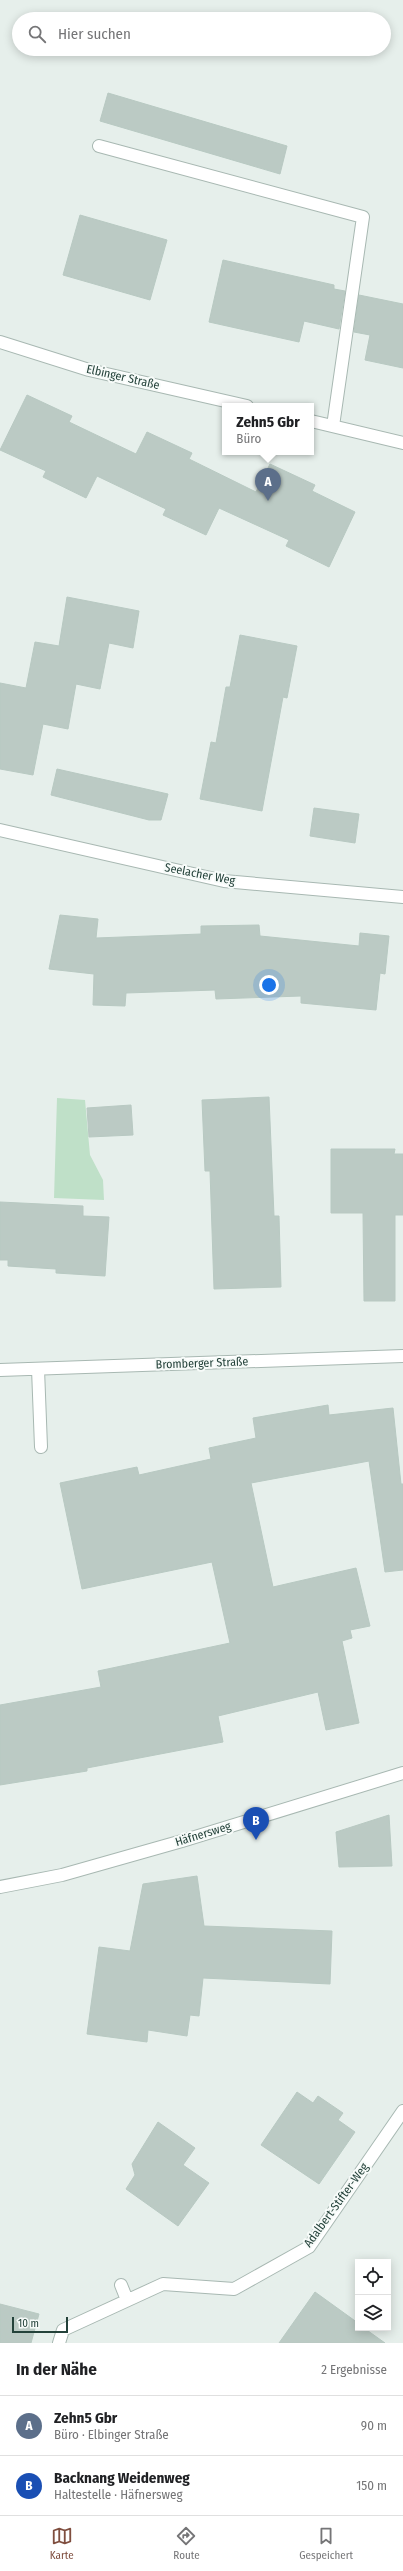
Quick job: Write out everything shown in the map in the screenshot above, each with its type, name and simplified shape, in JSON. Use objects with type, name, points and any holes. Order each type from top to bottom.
[{"type":"street","points":[[99,146],[363,217],[333,426]]},
{"type":"street","name":"Elbinger Straße","points":[[0,342],[89,370],[234,403]]},
{"type":"street","points":[[314,422],[403,443]]},
{"type":"street","name":"Seelacher Weg","points":[[0,830],[224,881],[403,897]]},
{"type":"street","name":"Bromberger Straße","points":[[0,1370],[403,1356]]},
{"type":"street","points":[[38,1369],[41,1447]]},
{"type":"street","name":"Häfnersweg","points":[[0,1887],[62,1875],[167,1845],[403,1773]]},
{"type":"street","name":"Adalbert-Stifter-Weg","points":[[59,2343],[63,2330],[163,2284],[234,2289],[309,2247],[403,2111]]},
{"type":"street","points":[[121,2285],[127,2300]]},
{"type":"green space","points":[[57,1098],[85,1100],[90,1155],[103,1180],[104,1200],[54,1198]]},
{"type":"building","points":[[108,93],[287,146],[280,174],[100,121]]},
{"type":"building","points":[[80,215],[167,240],[150,300],[63,275]]},
{"type":"building","points":[[223,260],[334,285],[334,289],[345,291],[339,329],[304,321],[299,342],[209,322]]},
{"type":"building","points":[[359,295],[403,304],[403,368],[365,360],[370,335],[354,332]]},
{"type":"building","points":[[27,395],[72,416],[69,422],[136,454],[147,432],[192,453],[189,459],[256,492],[270,464],[315,485],[312,491],[355,512],[329,567],[286,546],[289,540],[219,508],[206,535],[163,515],[166,509],[97,476],[86,498],[43,477],[46,471],[0,450]]},
{"type":"building","points":[[67,597],[139,611],[133,648],[109,643],[100,689],[76,684],[68,729],[43,724],[33,775],[0,769],[0,683],[26,688],[35,642],[59,646]]},
{"type":"building","points":[[240,635],[297,646],[287,698],[283,697],[262,811],[200,799],[211,742],[216,743],[226,687],[230,687]]},
{"type":"building","points":[[57,769],[168,794],[161,820],[149,820],[51,795]]},
{"type":"building","points":[[314,808],[359,814],[355,843],[310,836]]},
{"type":"building","points":[[60,915],[98,919],[96,938],[201,934],[201,926],[259,925],[260,936],[359,946],[360,933],[389,936],[385,974],[380,973],[376,1010],[301,1003],[301,996],[216,999],[215,990],[126,993],[125,1006],[93,1005],[94,974],[49,969]]},
{"type":"building","points":[[269,1097],[274,1216],[279,1216],[281,1287],[214,1289],[210,1171],[205,1171],[202,1100]]},
{"type":"building","points":[[131,1105],[133,1135],[89,1137],[87,1108]]},
{"type":"building","points":[[331,1149],[395,1149],[394,1154],[403,1154],[403,1215],[395,1215],[395,1301],[364,1301],[363,1213],[331,1213]]},
{"type":"building","points":[[0,1202],[83,1206],[83,1216],[109,1217],[105,1276],[56,1273],[56,1269],[8,1266],[8,1260],[0,1260]]},
{"type":"building","points":[[328,1405],[329,1415],[393,1408],[401,1484],[403,1484],[403,1570],[385,1572],[369,1461],[251,1483],[273,1587],[356,1568],[370,1626],[350,1630],[352,1638],[342,1641],[359,1723],[326,1730],[318,1692],[218,1716],[223,1742],[87,1768],[87,1771],[0,1785],[0,1705],[101,1687],[98,1671],[230,1643],[212,1562],[82,1589],[60,1483],[137,1467],[139,1475],[211,1459],[209,1448],[256,1438],[253,1418]]},
{"type":"building","points":[[389,1815],[392,1866],[339,1867],[336,1832]]},
{"type":"building","points":[[197,1876],[204,1926],[332,1931],[330,1984],[203,1978],[199,2016],[190,2015],[187,2036],[148,2030],[147,2042],[87,2034],[99,1947],[130,1951],[143,1884]]},
{"type":"building","points":[[297,2092],[313,2103],[318,2096],[343,2113],[338,2120],[355,2132],[319,2184],[261,2145]]},
{"type":"building","points":[[158,2122],[195,2148],[183,2165],[209,2183],[178,2226],[126,2189],[135,2175],[132,2164]]},
{"type":"building","points":[[315,2292],[355,2321],[355,2331],[368,2331],[385,2343],[279,2343]]},
{"type":"building","points":[[0,2304],[39,2314],[31,2343],[0,2343]]},
{"type":"place","name":"Zehn5 Gbr","points":[[268,501]]},
{"type":"place","name":"Backnang Weidenweg","points":[[256,1840]]}]
